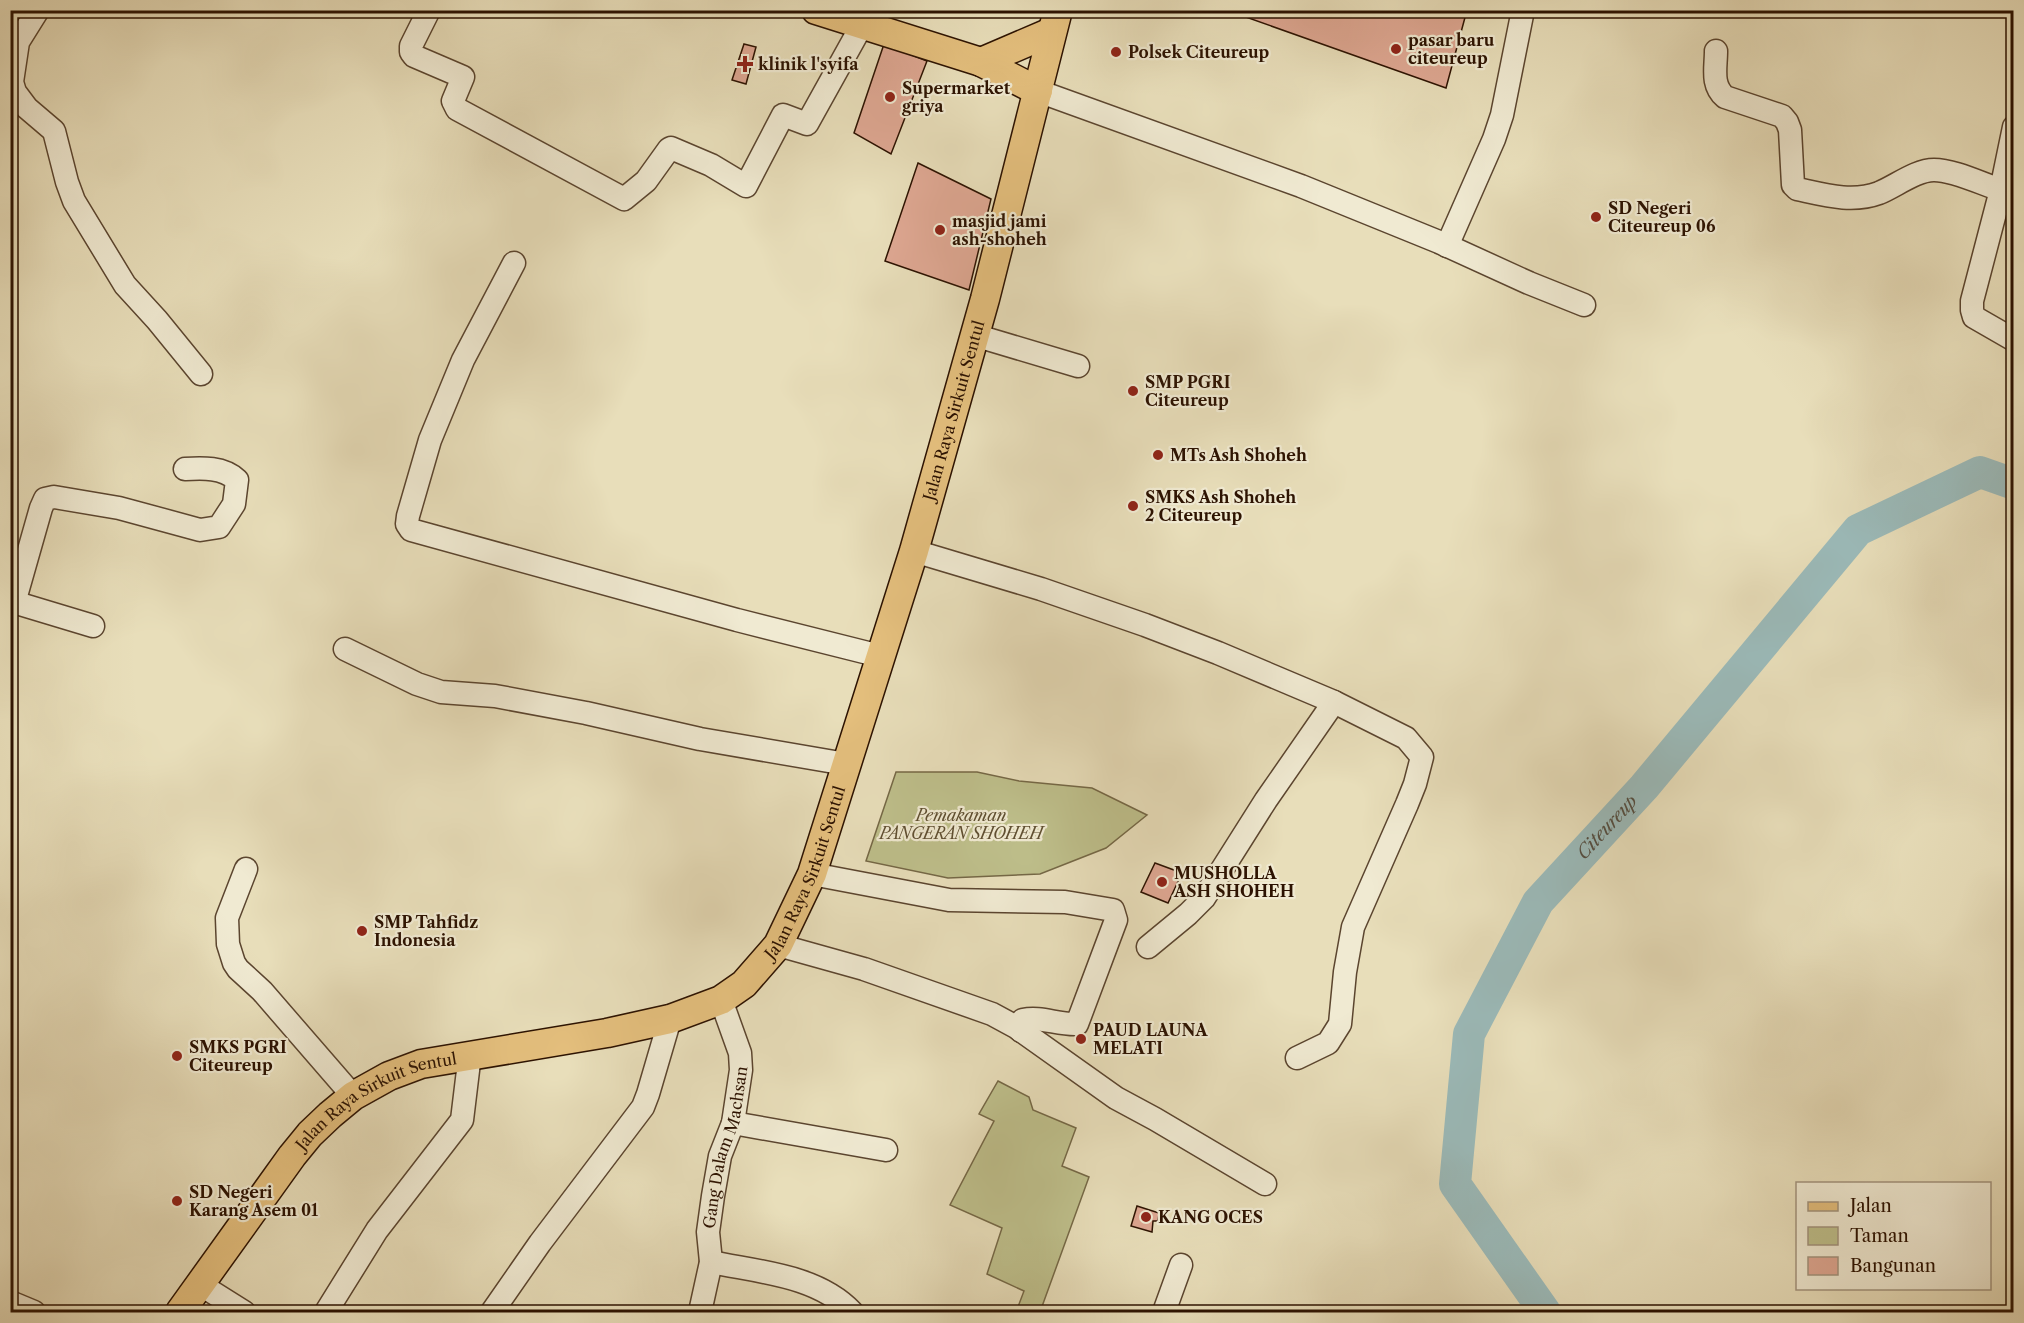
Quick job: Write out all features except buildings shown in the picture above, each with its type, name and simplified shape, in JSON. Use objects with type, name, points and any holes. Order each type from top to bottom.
[{"type":"main road","points":[[816,10],[981,62],[1038,91]]},
{"type":"main road","points":[[981,62],[1054,21]]},
{"type":"main road","name":"Jalan Raya Sirkuit Sentul","points":[[180,1312],[292,1156],[310,1134],[353,1096],[389,1076],[411,1068],[470,1054],[607,1032],[670,1019],[721,1000],[744,984],[778,945],[812,874],[914,551],[974,335],[1054,21]]},
{"type":"street","points":[[39,10],[13,49],[12,82],[15,93],[27,108],[54,131],[58,139],[66,182],[85,221],[125,285],[201,374]]},
{"type":"street","points":[[429,10],[411,46],[411,52],[414,56],[463,77],[453,101],[457,109],[624,199],[646,181],[672,148],[711,165],[746,186],[783,115],[807,124],[862,25]]},
{"type":"street","points":[[1443,244],[1486,135],[1514,10]]},
{"type":"street","points":[[1443,244],[1494,139],[1502,115],[1523,10]]},
{"type":"street","points":[[1716,51],[1715,84],[1718,91],[1725,97],[1782,116],[1787,122],[1790,130],[1793,185],[1797,189],[1833,197],[1865,196],[1934,170],[2001,190]]},
{"type":"street","points":[[1038,91],[1301,186],[1584,305]]},
{"type":"street","points":[[2013,128],[2001,190],[1971,310],[1974,317],[2013,340]]},
{"type":"street","points":[[514,263],[463,360],[430,440],[408,516],[407,524],[411,530],[715,614],[880,656]]},
{"type":"street","points":[[974,335],[1078,366]]},
{"type":"street","points":[[93,626],[12,602],[45,499],[54,496],[120,507],[200,530],[219,527],[234,504],[237,480],[230,474],[215,469],[185,469]]},
{"type":"street","points":[[914,551],[1041,589],[1135,621],[1218,653],[1334,702],[1406,738],[1422,757],[1407,804],[1353,927],[1345,972],[1340,1024],[1328,1043],[1297,1058]]},
{"type":"street","points":[[345,649],[417,684],[441,692],[495,696],[586,713],[700,739],[846,764]]},
{"type":"street","points":[[1148,947],[1204,898],[1266,800],[1334,702]]},
{"type":"street","points":[[246,869],[227,918],[228,944],[234,963],[262,991],[353,1096]]},
{"type":"street","points":[[812,874],[949,900],[1065,902],[1113,909],[1116,921],[1077,1024],[1033,1017],[1023,1020],[1022,1031]]},
{"type":"street","points":[[778,945],[864,969],[992,1014],[1022,1031],[1116,1098],[1265,1184]]},
{"type":"street","name":"Gang Dalam Machsan","points":[[700,1312],[711,1262],[708,1232],[713,1196],[720,1156],[733,1122],[741,1070],[740,1053],[721,1000]]},
{"type":"street","points":[[492,1312],[540,1243],[643,1107],[670,1019]]},
{"type":"street","points":[[326,1312],[377,1230],[462,1120],[470,1054]]},
{"type":"street","points":[[733,1122],[886,1150]]},
{"type":"street","points":[[711,1262],[802,1281],[837,1299],[852,1312]]},
{"type":"street","points":[[1164,1312],[1181,1265]]},
{"type":"street","points":[[201,1285],[244,1312]]},
{"type":"street","points":[[10,1302],[34,1312]]},
{"type":"green space","name":"Pemakaman PANGERAN SHOHEH","points":[[896,772],[977,772],[1019,781],[1092,788],[1147,815],[1106,848],[1040,874],[948,878],[866,861]]},
{"type":"green space","points":[[998,1081],[1029,1097],[1033,1110],[1076,1128],[1062,1166],[1089,1177],[1040,1312],[1016,1312],[1024,1291],[987,1274],[1002,1228],[950,1205],[994,1121],[979,1114]]},
{"type":"waterway","name":"Citeureup","points":[[1545,1312],[1455,1184],[1469,1034],[1538,902],[1644,787],[1858,530],[1980,472],[2014,484]]},
{"type":"place","name":"pasar baru citeureup","points":[[1396,49]]},
{"type":"place","name":"Polsek Citeureup","points":[[1116,52]]},
{"type":"place","name":"klinik l'syifa","points":[[745,64]]},
{"type":"place","name":"Supermarket griya","points":[[890,97]]},
{"type":"place","name":"SD Negeri Citeureup 06","points":[[1596,217]]},
{"type":"place","name":"masjid jami ash-shoheh","points":[[940,230]]},
{"type":"place","name":"SMP PGRI Citeureup","points":[[1133,391]]},
{"type":"place","name":"MTs Ash Shoheh","points":[[1158,455]]},
{"type":"place","name":"SMKS Ash Shoheh 2 Citeureup","points":[[1133,506]]},
{"type":"place","name":"MUSHOLLA ASH SHOHEH","points":[[1162,882]]},
{"type":"place","name":"SMP Tahfidz Indonesia","points":[[362,931]]},
{"type":"place","name":"PAUD LAUNA MELATI","points":[[1081,1039]]},
{"type":"place","name":"SMKS PGRI Citeureup","points":[[177,1056]]},
{"type":"place","name":"SD Negeri Karang Asem 01","points":[[177,1201]]},
{"type":"place","name":"KANG OCES","points":[[1146,1217]]}]
